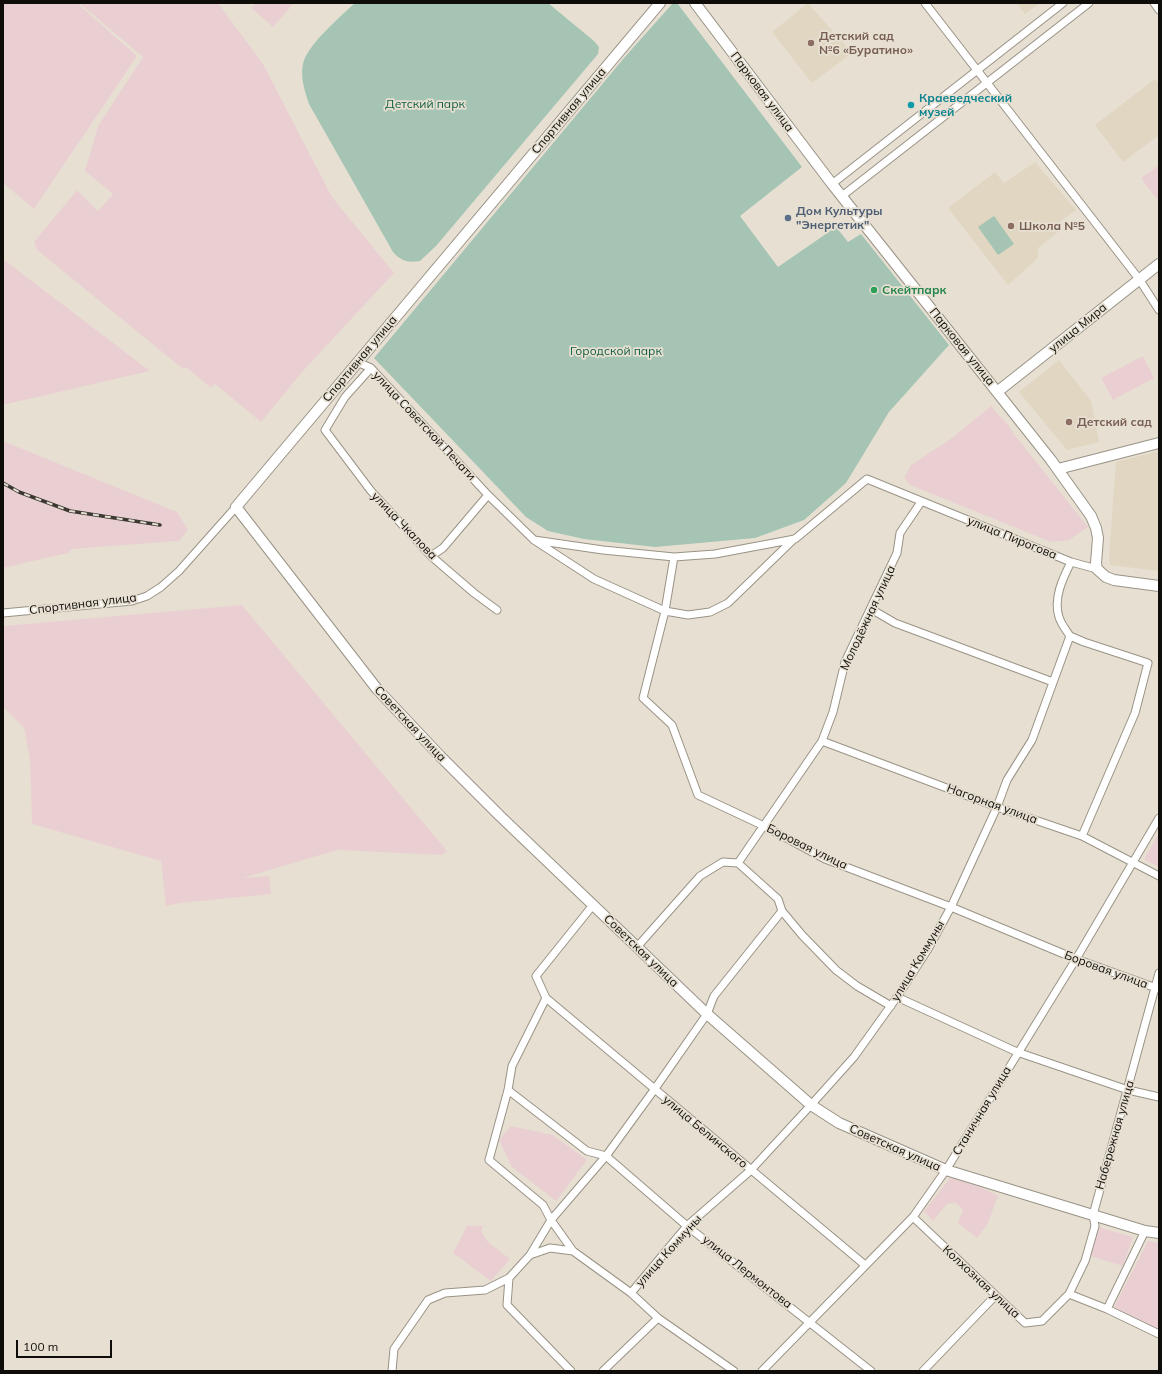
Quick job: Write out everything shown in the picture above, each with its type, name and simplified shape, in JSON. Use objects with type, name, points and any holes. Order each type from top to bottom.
[{"type":"street","name":"Спортивная улица","points":[[3,613],[132,601],[147,596],[161,587],[179,571],[236,506],[660,3]]},
{"type":"street","name":"Парковая улица","points":[[694,3],[832,184],[1058,469],[1094,521],[1098,538],[1097,569]]},
{"type":"street","points":[[925,3],[1139,279],[1159,310]]},
{"type":"street","points":[[832,184],[1063,3]]},
{"type":"street","points":[[842,196],[1089,3]]},
{"type":"street","points":[[1154,3],[1159,10]]},
{"type":"street","name":"улица Мира","points":[[997,392],[1159,264]]},
{"type":"street","name":"улица Советской Печати","points":[[357,362],[371,368],[488,495],[534,540],[594,579],[665,611],[688,615],[710,612],[728,603],[795,539],[867,479]]},
{"type":"street","name":"улица Чкалова","points":[[371,368],[345,397],[325,430],[371,491],[431,556],[474,593],[497,610]]},
{"type":"street","points":[[1058,469],[1159,443]]},
{"type":"street","name":"улица Пирогова","points":[[867,479],[1071,562],[1097,569],[1106,577],[1114,580],[1159,586]]},
{"type":"street","points":[[431,556],[443,548],[488,495]]},
{"type":"street","name":"Молодёжная улица","points":[[738,863],[822,741],[833,712],[844,662],[897,553],[900,533],[921,502]]},
{"type":"street","name":"Советская улица","points":[[236,506],[377,689],[440,756],[593,906],[707,1014],[811,1105],[839,1123],[946,1170],[1145,1231],[1159,1233]]},
{"type":"street","points":[[534,540],[603,550],[674,557],[715,554],[795,539]]},
{"type":"street","name":"Боровая улица","points":[[674,557],[665,611],[643,698],[672,725],[698,795],[764,826],[825,859],[950,907],[1076,959],[1157,988]]},
{"type":"street","points":[[1071,562],[1063,578],[1058,596],[1057,608],[1059,617],[1070,636],[1148,663],[1135,713],[1082,836]]},
{"type":"street","points":[[871,609],[895,623],[1053,682]]},
{"type":"street","name":"улица Коммуны","points":[[632,1293],[688,1226],[751,1170],[854,1058],[897,997],[928,949],[950,907],[997,807],[1007,780],[1032,740],[1070,636]]},
{"type":"street","name":"Нагорная улица","points":[[822,741],[997,807],[1082,836],[1159,876]]},
{"type":"street","name":"Станичная улица","points":[[762,1371],[913,1217],[946,1170],[1017,1052],[1076,959],[1159,818]]},
{"type":"street","points":[[637,947],[700,876],[723,862],[738,863],[778,899],[782,911],[802,935],[836,970],[857,986],[891,1006]]},
{"type":"street","points":[[593,906],[536,976],[546,998],[512,1066],[508,1090],[489,1160],[543,1205],[551,1220],[573,1251],[632,1293],[658,1318],[734,1371]]},
{"type":"street","points":[[392,1371],[394,1349],[428,1300],[445,1294],[485,1290],[509,1278],[530,1255],[551,1220],[606,1156],[654,1090],[707,1014],[714,996],[782,911]]},
{"type":"street","name":"Набережная улица","points":[[1069,1294],[1085,1261],[1095,1226],[1093,1215],[1157,988],[1159,973]]},
{"type":"street","points":[[897,997],[1017,1052],[1128,1090],[1159,1097]]},
{"type":"street","name":"улица Белинского","points":[[546,998],[654,1090],[865,1265]]},
{"type":"street","name":"улица Лермонтова","points":[[508,1090],[586,1151],[606,1156],[688,1226],[871,1371]]},
{"type":"street","name":"Колхозная улица","points":[[913,1217],[1025,1323],[1042,1320],[1069,1294]]},
{"type":"street","points":[[1108,1310],[1145,1231]]},
{"type":"street","points":[[530,1255],[550,1248],[573,1251]]},
{"type":"street","points":[[509,1278],[507,1305],[571,1371]]},
{"type":"street","points":[[1069,1294],[1108,1310],[1159,1334]]},
{"type":"street","points":[[923,1371],[995,1296]]},
{"type":"street","points":[[602,1371],[658,1318]]},
{"type":"shaded area","points":[[3,3],[77,3],[137,56],[34,209],[3,183]]},
{"type":"shaded area","points":[[79,3],[218,3],[263,64],[332,197],[394,273],[303,371],[261,422],[215,384],[211,388],[186,367],[183,369],[37,250],[34,242],[77,190],[98,211],[113,194],[85,171],[98,126],[143,57]]},
{"type":"shaded area","points":[[255,3],[294,3],[273,27],[251,8]]},
{"type":"shaded area","name":"Детский сад №6 «Буратино»","points":[[808,3],[852,53],[812,83],[772,32]]},
{"type":"shaded area","points":[[1017,3],[1040,3],[1025,14]]},
{"type":"shaded area","points":[[1155,79],[1159,84],[1159,135],[1123,162],[1095,125]]},
{"type":"shaded area","name":"Школа №5","points":[[1035,162],[1076,210],[1058,223],[1062,229],[1038,248],[1038,258],[1008,285],[948,208],[995,172],[1004,183]]},
{"type":"shaded area","points":[[1159,165],[1159,202],[1141,178]]},
{"type":"shaded area","points":[[3,259],[150,371],[3,405]]},
{"type":"shaded area","points":[[1143,356],[1154,378],[1113,400],[1101,378]]},
{"type":"shaded area","name":"Детский сад","points":[[1059,360],[1091,401],[1099,442],[1067,450],[1019,392]]},
{"type":"shaded area","points":[[991,406],[1009,426],[1088,527],[1069,540],[1051,542],[910,485],[904,478],[911,465],[952,438]]},
{"type":"shaded area","points":[[3,441],[177,512],[188,530],[179,541],[72,549],[68,553],[3,568]]},
{"type":"shaded area","points":[[1159,451],[1159,571],[1110,565],[1109,556],[1116,462]]},
{"type":"shaded area","points":[[242,605],[447,851],[442,855],[337,850],[243,878],[269,876],[271,894],[180,903],[166,906],[161,861],[32,824],[30,760],[24,728],[3,707],[3,626]]},
{"type":"shaded area","points":[[1159,833],[1159,867],[1144,859]]},
{"type":"shaded area","points":[[511,1126],[553,1135],[587,1160],[556,1201],[512,1167],[499,1140]]},
{"type":"shaded area","points":[[951,1177],[985,1189],[998,1196],[987,1225],[977,1238],[958,1223],[963,1210],[956,1203],[947,1204],[933,1221],[924,1211]]},
{"type":"shaded area","points":[[467,1226],[483,1226],[481,1231],[488,1242],[510,1259],[491,1281],[453,1253]]},
{"type":"shaded area","points":[[1098,1227],[1133,1237],[1123,1266],[1090,1256]]},
{"type":"shaded area","points":[[1148,1241],[1159,1243],[1159,1329],[1114,1307]]},
{"type":"green space","name":"Детский парк","points":[[355,3],[548,3],[594,41],[599,47],[598,54],[436,246],[420,261],[405,261],[393,252],[309,104],[305,89],[302,69],[306,56],[317,40]]},
{"type":"green space","name":"Городской парк","points":[[673,3],[677,3],[802,167],[740,216],[778,267],[836,227],[848,242],[861,234],[949,345],[889,412],[846,483],[804,520],[755,538],[655,547],[584,539],[548,531],[526,517],[374,358],[624,58]]},
{"type":"green space","points":[[994,216],[1014,244],[998,255],[978,227]]},
{"type":"railway","points":[[3,483],[19,492],[70,511],[160,525]]},
{"type":"place","name":"Детский сад №6 «Буратино»","points":[[811,43]]},
{"type":"place","name":"Краеведческий музей","points":[[911,105]]},
{"type":"place","name":"Дом Культуры \"Энергетик\"","points":[[788,218]]},
{"type":"place","name":"Школа №5","points":[[1011,226]]},
{"type":"place","name":"Скейтпарк","points":[[874,290]]},
{"type":"place","name":"Детский сад","points":[[1069,422]]}]
